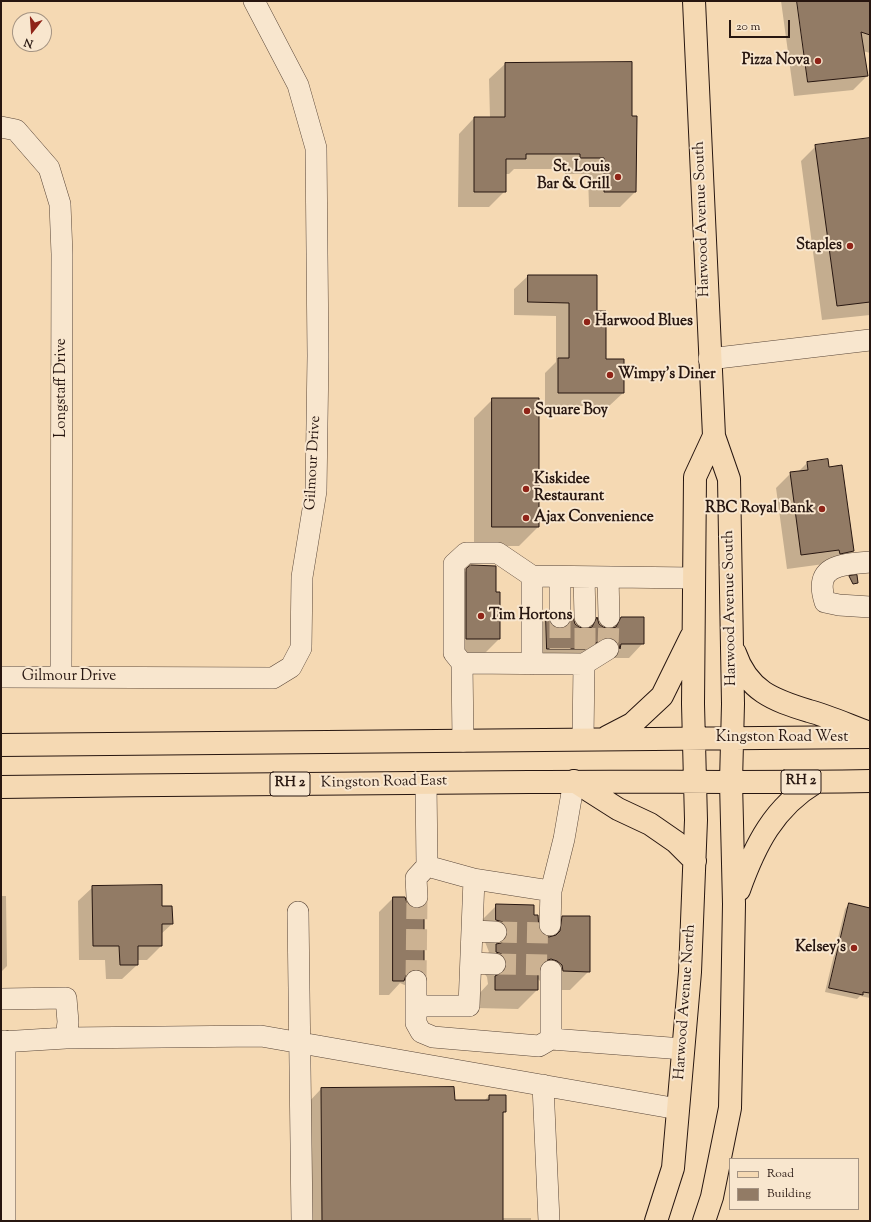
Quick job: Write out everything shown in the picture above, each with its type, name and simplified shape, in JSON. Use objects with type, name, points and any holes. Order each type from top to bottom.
[{"type":"main road","name":"Harwood Avenue South","points":[[694,1],[714,436],[729,479],[732,645],[731,782]]},
{"type":"main road","name":"Harwood Avenue South","points":[[695,781],[693,578],[695,477],[714,436]]},
{"type":"main road","points":[[593,739],[632,724],[662,696],[694,632]]},
{"type":"main road","points":[[732,645],[740,669],[755,687],[770,697],[795,708],[809,711],[870,733]]},
{"type":"main road","name":"Kingston Road West","points":[[694,738],[732,739],[870,737]]},
{"type":"main road","points":[[1,744],[694,738]]},
{"type":"main road","points":[[574,781],[618,809],[650,824],[676,842],[695,861]]},
{"type":"main road","name":"Kingston Road East","points":[[1,787],[695,781]]},
{"type":"main road","name":"RH 2","points":[[695,781],[870,781]]},
{"type":"main road","name":"Harwood Avenue North","points":[[656,1221],[674,1168],[690,972],[695,861],[695,781]]},
{"type":"main road","points":[[704,1221],[712,1197],[730,1108],[734,904],[731,782]]},
{"type":"main road","points":[[734,904],[750,858],[767,830],[780,811],[802,790],[816,782]]},
{"type":"street","name":"Gilmour Drive","points":[[1,677],[61,676],[273,678],[291,667],[301,648],[302,577],[316,491],[318,356],[316,148],[298,85],[254,1]]},
{"type":"street","name":"Longstaff Drive","points":[[1,127],[16,130],[49,168],[60,204],[62,254],[61,676]]},
{"type":"street","points":[[710,359],[870,340]]},
{"type":"street","points":[[463,741],[462,663],[454,653],[454,564],[466,553],[498,554],[532,576],[693,578]]},
{"type":"street","points":[[870,562],[844,564],[833,569],[824,576],[821,588],[825,602],[839,605],[870,607]]},
{"type":"street","points":[[532,576],[532,664]]},
{"type":"street","points":[[560,576],[560,617]]},
{"type":"street","points":[[584,577],[585,617]]},
{"type":"street","points":[[608,577],[609,617]]},
{"type":"street","points":[[462,663],[532,664],[561,657],[584,657],[608,649]]},
{"type":"street","points":[[584,657],[593,739]]},
{"type":"street","points":[[550,925],[551,891],[564,839],[574,781]]},
{"type":"street","points":[[417,897],[416,878],[427,866],[426,783]]},
{"type":"street","points":[[427,866],[474,880],[551,891]]},
{"type":"street","points":[[416,1006],[470,1006],[474,880]]},
{"type":"street","points":[[298,912],[302,1221]]},
{"type":"street","points":[[472,931],[496,932]]},
{"type":"street","points":[[471,963],[496,964]]},
{"type":"street","points":[[551,971],[551,1039]]},
{"type":"street","points":[[416,981],[416,1023],[421,1032],[433,1037],[538,1046],[551,1039],[683,1049]]},
{"type":"street","points":[[1,999],[66,998],[68,1022],[66,1038]]},
{"type":"street","points":[[5,1221],[3,1041],[66,1038],[261,1036],[678,1109]]},
{"type":"street","points":[[543,1086],[549,1221]]},
{"type":"building","points":[[797,1],[870,1],[870,35],[861,32],[868,76],[808,82]]},
{"type":"building","points":[[632,62],[632,116],[637,116],[636,192],[604,192],[604,158],[580,158],[580,154],[526,154],[526,159],[506,159],[506,192],[474,192],[474,117],[505,117],[505,63]]},
{"type":"building","name":"Staples","points":[[870,138],[870,302],[837,306],[815,145]]},
{"type":"building","points":[[528,275],[597,275],[597,311],[606,311],[606,359],[624,359],[624,393],[558,393],[558,358],[569,358],[569,303],[528,302]]},
{"type":"building","points":[[492,398],[539,398],[539,527],[492,527]]},
{"type":"building","name":"RBC Royal Bank","points":[[828,459],[829,467],[842,465],[854,551],[840,554],[839,550],[801,555],[790,472],[808,470],[807,462]]},
{"type":"building","name":"Tim Hortons","points":[[471,565],[496,566],[496,592],[500,592],[500,639],[466,639],[466,569]]},
{"type":"building","points":[[857,575],[858,583],[853,584],[849,576]]},
{"type":"building","points":[[546,617],[548,617],[554,627],[560,629],[566,627],[573,617],[575,624],[585,629],[592,627],[597,617],[599,624],[609,629],[616,627],[621,617],[644,617],[644,644],[621,644],[620,649],[618,642],[613,638],[607,637],[585,649],[547,649]]},
{"type":"building","points":[[162,885],[162,906],[172,906],[173,924],[162,924],[162,946],[138,946],[138,965],[120,965],[119,946],[93,946],[92,886]]},
{"type":"building","points":[[393,897],[405,897],[407,903],[412,908],[418,909],[424,906],[424,973],[416,969],[410,970],[404,981],[393,981]]},
{"type":"building","name":"Kelsey's","points":[[849,903],[870,908],[870,993],[863,992],[863,995],[829,988]]},
{"type":"building","points":[[496,904],[534,905],[534,915],[538,915],[539,930],[543,935],[549,937],[556,935],[560,931],[562,916],[590,916],[590,972],[563,971],[562,965],[551,959],[540,965],[538,971],[538,990],[495,990],[495,976],[505,971],[507,964],[502,954],[496,952],[496,944],[501,943],[506,939],[508,932],[503,922],[496,920]]},
{"type":"building","points":[[454,1087],[455,1100],[489,1100],[489,1095],[506,1095],[506,1112],[503,1112],[503,1221],[322,1221],[321,1088]]},
{"type":"tunnel","points":[[560,617],[560,649]]},
{"type":"tunnel","points":[[585,617],[585,649]]},
{"type":"tunnel","points":[[608,649],[609,617]]},
{"type":"tunnel","points":[[416,981],[417,897]]},
{"type":"tunnel","points":[[496,932],[551,933]]},
{"type":"tunnel","points":[[495,964],[551,965]]},
{"type":"place","name":"Pizza Nova","points":[[818,61]]},
{"type":"place","name":"St. Louis Bar & Grill","points":[[618,177]]},
{"type":"place","name":"Staples","points":[[850,246]]},
{"type":"place","name":"Harwood Blues","points":[[587,322]]},
{"type":"place","name":"Wimpy's Diner","points":[[610,375]]},
{"type":"place","name":"Square Boy","points":[[527,411]]},
{"type":"place","name":"Kiskidee Restaurant","points":[[526,489]]},
{"type":"place","name":"RBC Royal Bank","points":[[822,509]]},
{"type":"place","name":"Ajax Convenience","points":[[526,518]]},
{"type":"place","name":"Tim Hortons","points":[[481,616]]},
{"type":"place","name":"Kelsey's","points":[[854,948]]}]
